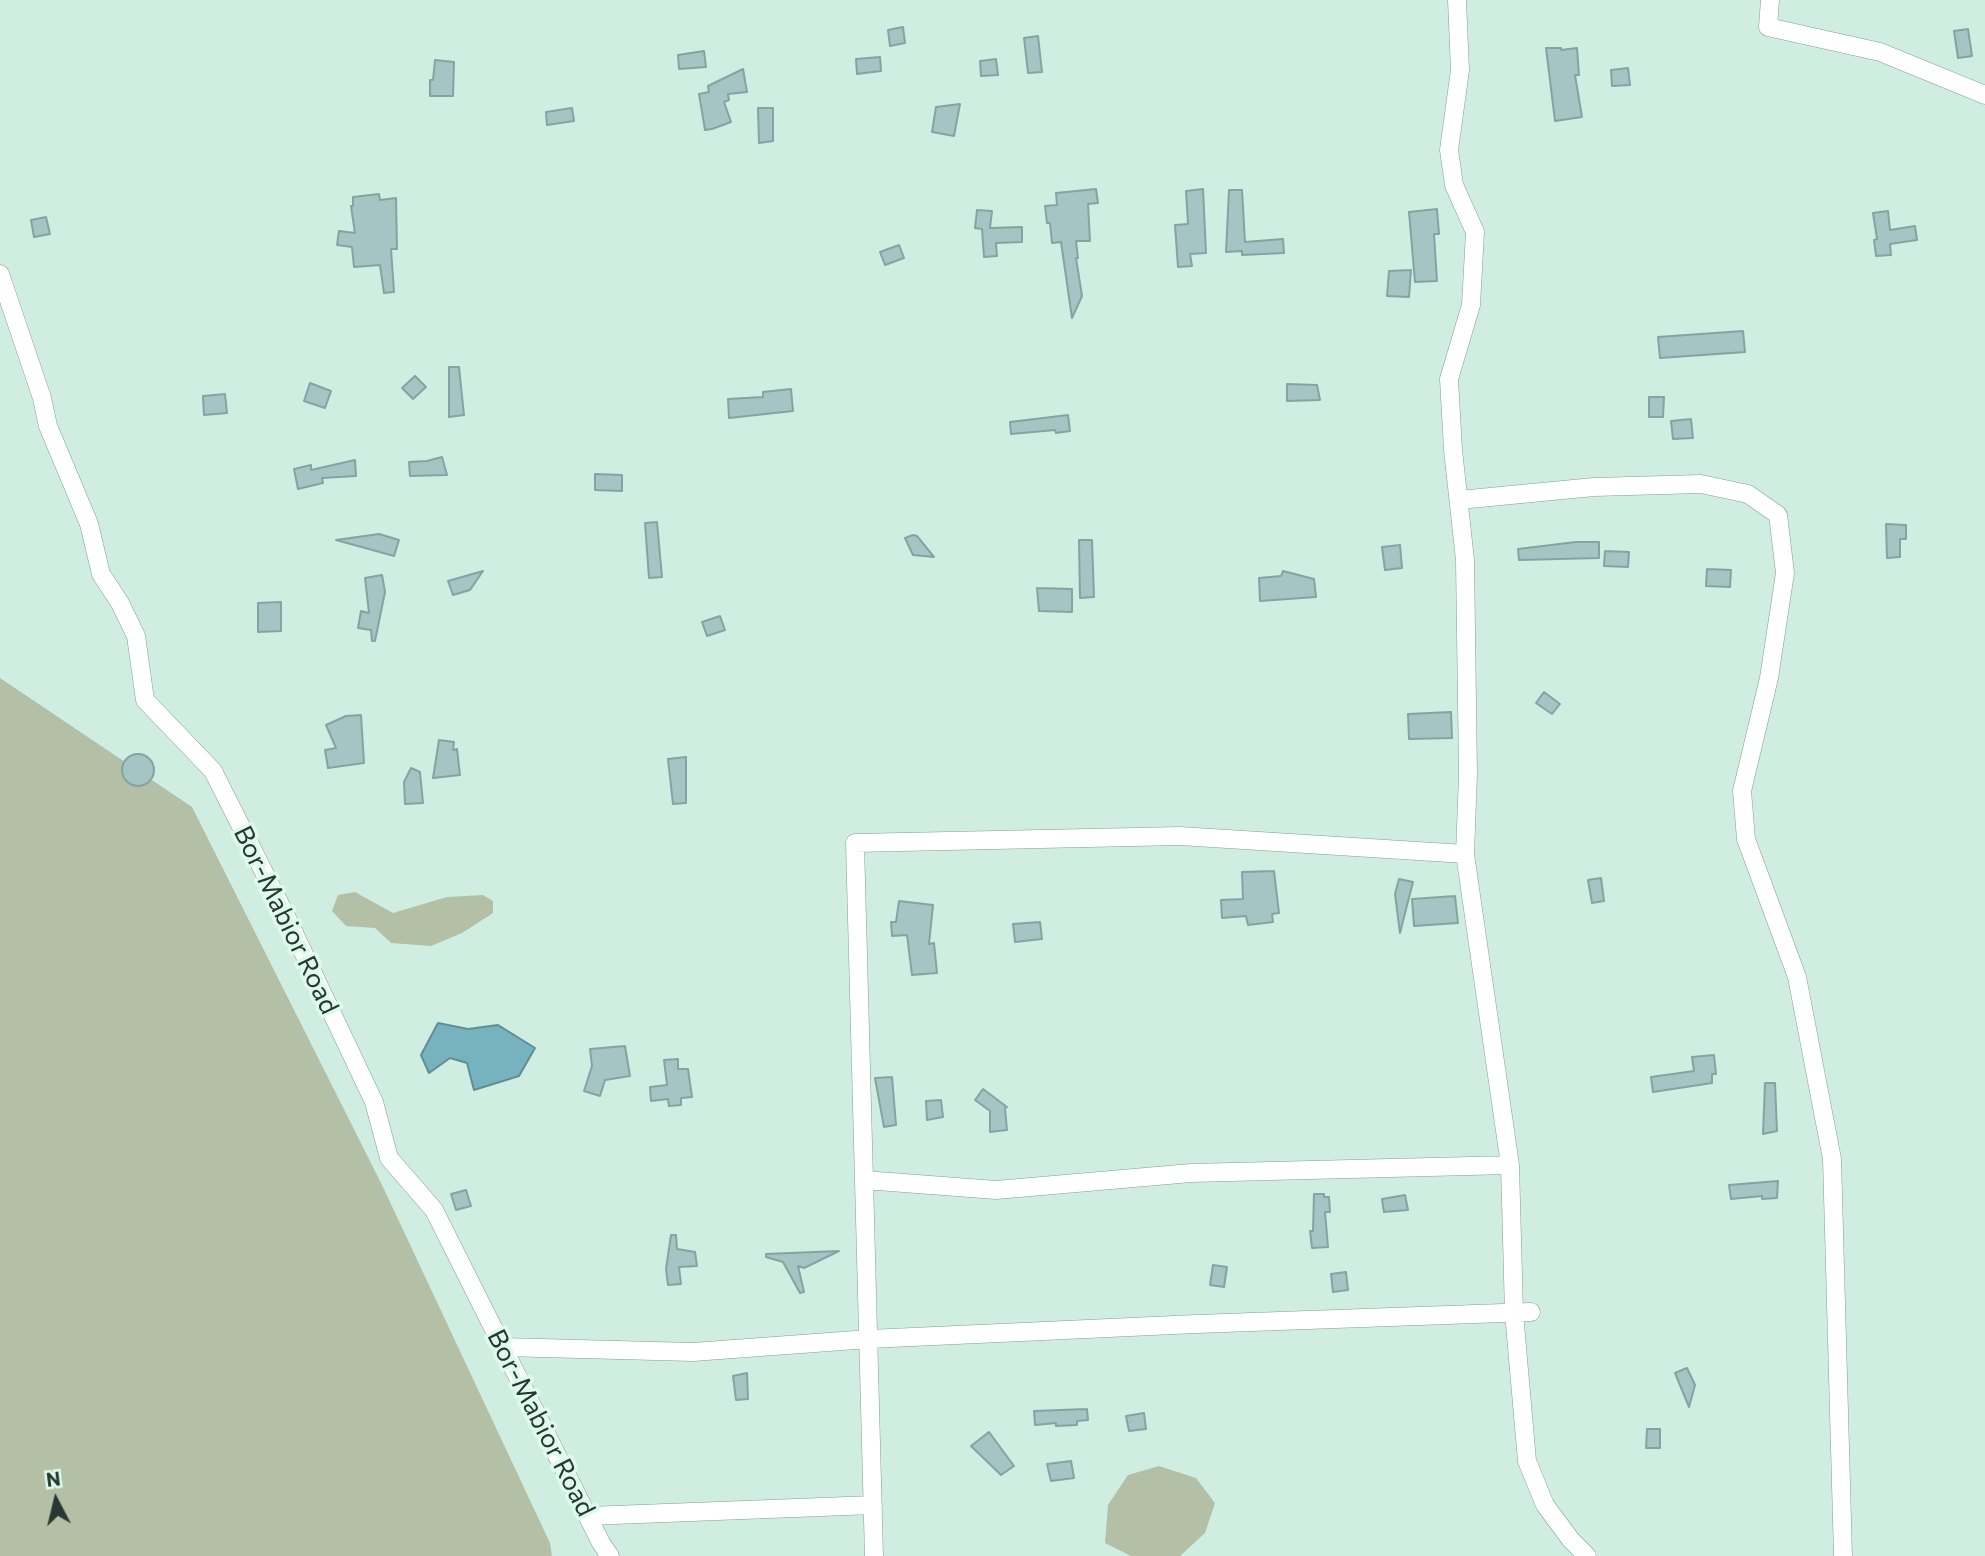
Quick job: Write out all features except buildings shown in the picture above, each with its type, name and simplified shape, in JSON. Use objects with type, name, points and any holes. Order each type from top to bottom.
[{"type":"street","points":[[1457,0],[1460,70],[1449,150],[1454,185],[1475,232],[1471,305],[1449,379],[1453,450],[1465,560],[1468,657],[1465,854],[1510,1166],[1523,1312],[1527,1461],[1545,1505],[1571,1540],[1587,1556]]},
{"type":"street","points":[[1770,0],[1768,27],[1880,52],[1985,95]]},
{"type":"street","name":"Bor-Mabior Road","points":[[0,274],[42,398],[48,426],[89,524],[101,574],[120,603],[136,636],[145,700],[213,771],[285,914],[374,1102],[389,1158],[434,1210],[610,1556]]},
{"type":"street","points":[[1459,500],[1594,487],[1701,484],[1748,494],[1778,515],[1785,572],[1769,678],[1742,791],[1746,839],[1797,977],[1832,1159],[1843,1556]]},
{"type":"street","points":[[874,1556],[855,843],[1180,836],[1465,854]]},
{"type":"street","points":[[864,1180],[996,1190],[1191,1173],[1510,1166]]},
{"type":"street","points":[[503,1347],[693,1352],[869,1339],[1523,1312]]},
{"type":"street","points":[[588,1516],[873,1505]]},
{"type":"green space","points":[[0,678],[192,807],[382,1185],[550,1543],[552,1556],[0,1556]]},
{"type":"green space","points":[[355,892],[393,913],[447,897],[483,895],[493,901],[493,913],[462,933],[431,946],[391,943],[375,928],[346,926],[332,911],[338,895]]},
{"type":"green space","points":[[1159,1466],[1196,1478],[1215,1503],[1205,1533],[1180,1556],[1131,1556],[1105,1543],[1108,1505],[1128,1475]]},
{"type":"water","points":[[438,1023],[468,1029],[498,1025],[535,1048],[519,1076],[474,1090],[467,1063],[450,1058],[429,1073],[421,1055]]}]
